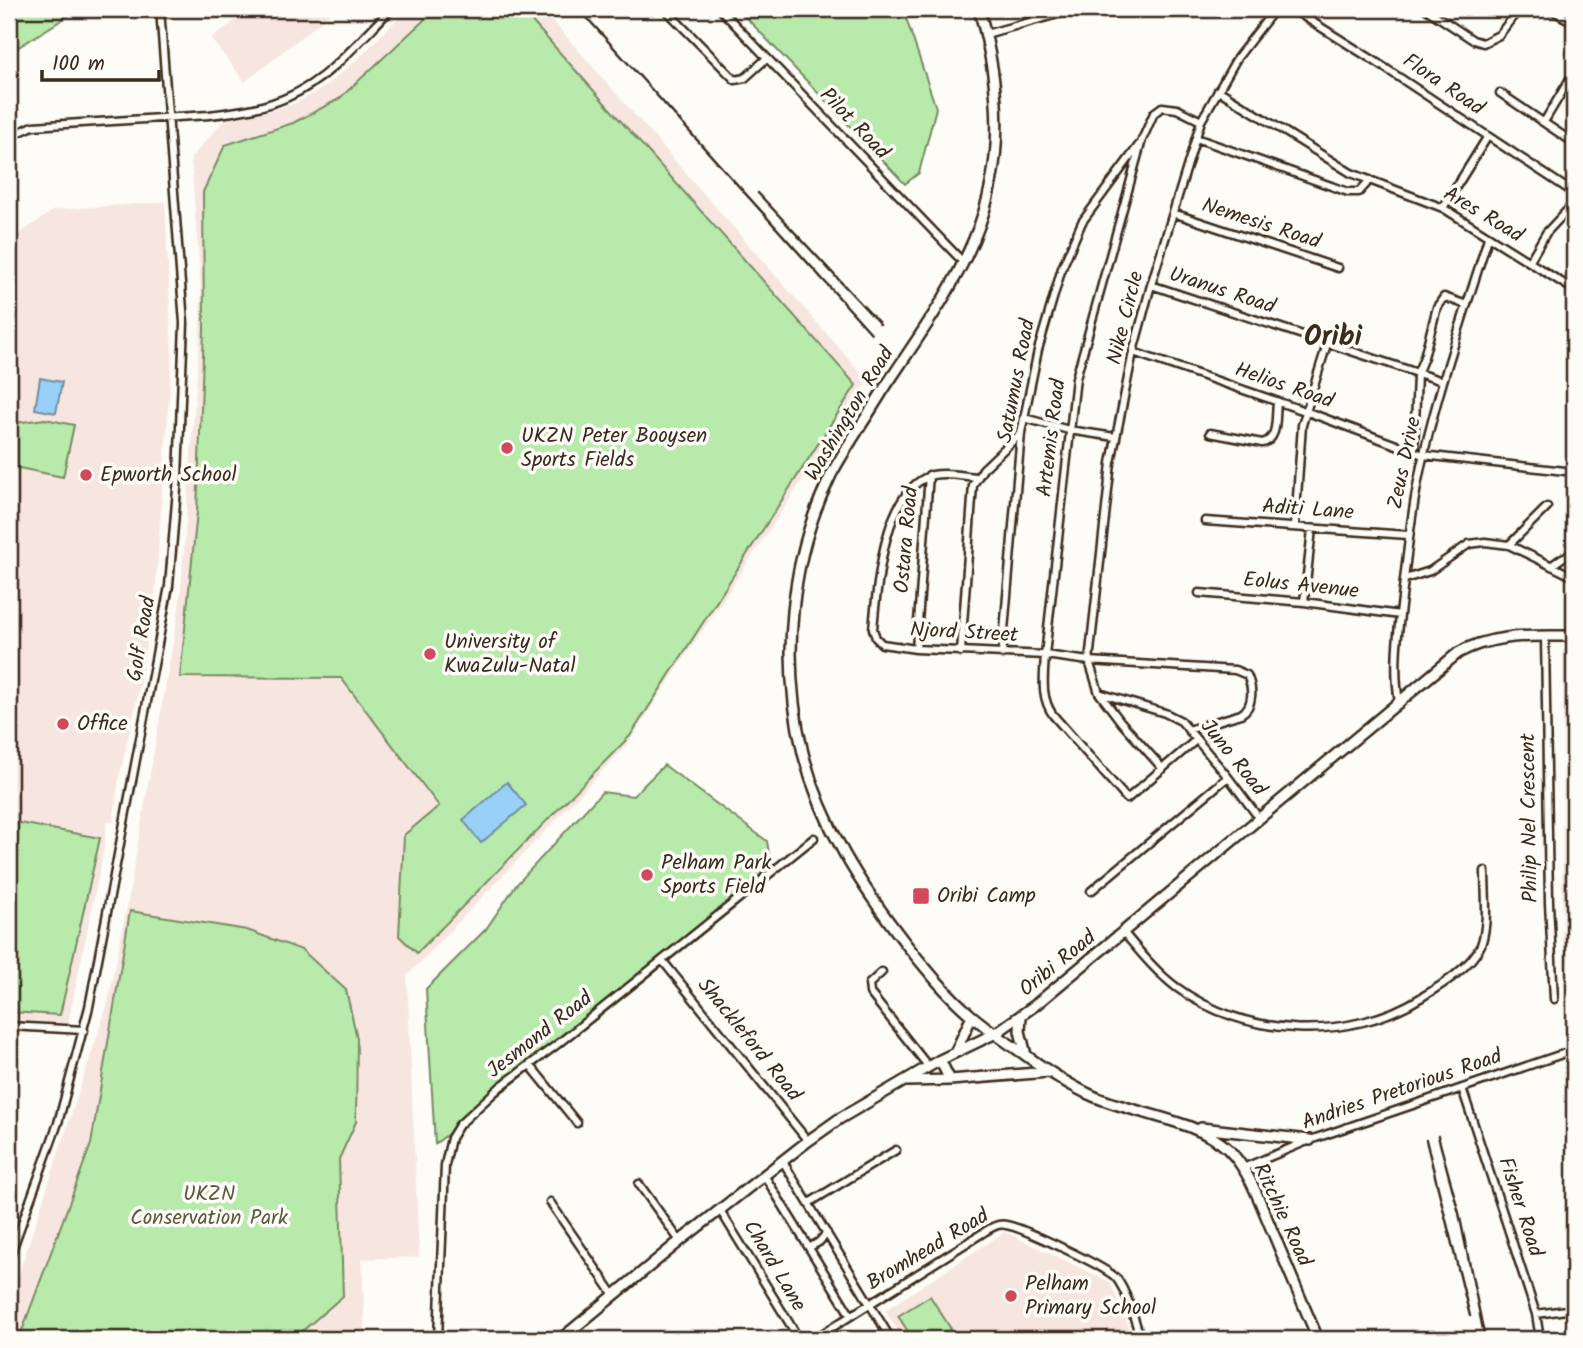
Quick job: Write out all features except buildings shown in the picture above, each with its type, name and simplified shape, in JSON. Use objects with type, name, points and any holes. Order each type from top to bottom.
[{"type":"main road","name":"Washington Road","points":[[979,9],[997,98],[997,139],[986,203],[963,262],[841,458],[822,495],[798,581],[791,626],[795,710],[803,752],[821,810],[852,869],[881,911],[935,978],[972,1016],[1072,1086]]},
{"type":"main road","name":"Oribi Road","points":[[561,1339],[782,1160],[839,1119],[928,1066],[996,1033],[1021,1016],[1467,648],[1501,639],[1574,636]]},
{"type":"main road","points":[[956,1051],[972,1016]]},
{"type":"main road","points":[[1021,1016],[1020,1035],[1026,1056]]},
{"type":"main road","points":[[940,1060],[950,1080]]},
{"type":"main road","points":[[905,1080],[950,1080],[1049,1072]]},
{"type":"main road","name":"Ritchie Road","points":[[1072,1086],[1109,1102],[1193,1127],[1221,1143],[1243,1168],[1252,1184],[1318,1339]]},
{"type":"main road","points":[[1193,1127],[1310,1140]]},
{"type":"street","name":"Golf Road","points":[[9,1259],[58,1123],[84,1030],[169,586],[178,477],[184,323],[160,9]]},
{"type":"street","points":[[9,137],[33,126],[167,117],[264,106],[291,96],[325,74],[391,9]]},
{"type":"street","points":[[665,9],[735,80],[745,78],[767,58]]},
{"type":"street","name":"Pilot Road","points":[[720,9],[963,262]]},
{"type":"street","points":[[986,34],[1076,9]]},
{"type":"street","name":"Nike Circle","points":[[1089,661],[1115,437],[1151,285],[1201,121],[1237,58],[1275,9]]},
{"type":"street","name":"Flora Road","points":[[1292,9],[1574,193]]},
{"type":"street","points":[[1426,9],[1473,40],[1483,43],[1499,35],[1519,9]]},
{"type":"street","points":[[1550,9],[1574,23]]},
{"type":"street","points":[[1544,122],[1574,72]]},
{"type":"street","name":"Ares Road","points":[[1218,90],[1324,157],[1370,180],[1443,208],[1574,290]]},
{"type":"street","points":[[1500,93],[1574,143]]},
{"type":"street","name":"Artemis Road","points":[[1163,769],[1127,799],[1048,709],[1044,692],[1045,655],[1078,368],[1142,141],[1154,114],[1162,107],[1177,109],[1201,121]]},
{"type":"street","points":[[1443,208],[1488,136]]},
{"type":"street","points":[[1196,138],[1348,192],[1359,192],[1370,180]]},
{"type":"street","name":"Satumus Road","points":[[1002,654],[1021,433],[1038,350],[1062,268],[1082,222],[1142,141]]},
{"type":"street","points":[[1529,262],[1546,233],[1574,203]]},
{"type":"street","name":"Nemesis Road","points":[[1173,214],[1338,268]]},
{"type":"street","name":"Zeus Drive","points":[[1399,702],[1397,682],[1400,615],[1408,535],[1423,455],[1442,381],[1488,237]]},
{"type":"street","name":"Uranus Road","points":[[1151,285],[1442,381]]},
{"type":"street","points":[[1414,451],[1417,374],[1441,300],[1444,298],[1467,305]]},
{"type":"street","points":[[1295,526],[1300,440],[1305,411],[1327,344]]},
{"type":"street","name":"Helios Road","points":[[1133,352],[1423,455],[1574,472]]},
{"type":"street","points":[[1210,433],[1267,443],[1274,435],[1277,403]]},
{"type":"street","points":[[1024,418],[1069,430],[1115,437]]},
{"type":"street","points":[[961,652],[975,477],[1021,433]]},
{"type":"street","points":[[929,475],[975,477]]},
{"type":"street","name":"Njord Street","points":[[929,475],[909,490],[898,507],[880,566],[873,629],[882,644],[916,649],[1045,655],[1089,661],[1241,671],[1247,675],[1251,684],[1251,704],[1248,710],[1188,730]]},
{"type":"street","name":"Ostara Road","points":[[916,649],[929,475]]},
{"type":"street","points":[[1509,545],[1546,507]]},
{"type":"street","name":"Aditi Lane","points":[[1205,521],[1408,535]]},
{"type":"street","points":[[1304,602],[1312,529]]},
{"type":"street","points":[[1405,579],[1430,571],[1469,544],[1485,542],[1509,545],[1574,578]]},
{"type":"street","points":[[1551,566],[1574,553]]},
{"type":"street","name":"Eolus Avenue","points":[[1199,593],[1304,602],[1400,615]]},
{"type":"street","name":"Philip Nel Crescent","points":[[1545,636],[1549,903],[1554,999]]},
{"type":"street","points":[[1089,661],[1099,693],[1163,769],[1196,740]]},
{"type":"street","name":"Juno Road","points":[[1099,693],[1174,717],[1228,777],[1259,818]]},
{"type":"street","points":[[1091,891],[1228,777]]},
{"type":"street","name":"Jesmond Road","points":[[438,1339],[446,1151],[451,1138],[464,1120],[500,1087],[814,838]]},
{"type":"street","points":[[1124,933],[1162,975],[1188,995],[1214,1009],[1257,1023],[1298,1029],[1320,1029],[1360,1023],[1406,1007],[1433,990],[1472,957],[1484,934],[1485,871]]},
{"type":"street","name":"Shackleford Road","points":[[662,960],[808,1141]]},
{"type":"street","points":[[882,972],[869,984],[873,1000],[928,1066]]},
{"type":"street","points":[[9,1026],[84,1030]]},
{"type":"street","name":"Andries Pretorious Road","points":[[1243,1168],[1310,1140],[1574,1050]]},
{"type":"street","points":[[530,1065],[577,1123]]},
{"type":"street","name":"Fisher Road","points":[[1462,1087],[1536,1314],[1540,1339]]},
{"type":"street","points":[[809,1203],[896,1150]]},
{"type":"street","points":[[782,1160],[891,1339]]},
{"type":"street","points":[[764,1175],[851,1316]]},
{"type":"street","points":[[639,1184],[680,1241]]},
{"type":"street","points":[[550,1202],[614,1296]]},
{"type":"street","name":"Chard Lane","points":[[720,1210],[799,1339]]},
{"type":"street","name":"Bromhead Road","points":[[814,1339],[988,1230],[995,1226],[1008,1225],[1098,1264],[1112,1273],[1123,1289],[1141,1339]]},
{"type":"street","points":[[810,1247],[827,1233]]},
{"type":"street","points":[[1536,1314],[1574,1309]]},
{"type":"shaded area","points":[[250,9],[336,9],[245,82],[211,39]]},
{"type":"shaded area","name":"UKZN Peter Booysen Sports Fields","points":[[407,9],[542,9],[868,381],[626,746],[407,976],[419,1257],[362,1259],[365,1339],[9,1339],[9,1304],[108,1003],[180,602],[200,332],[201,289],[191,158],[225,119],[296,103],[325,87],[358,59]]},
{"type":"shaded area","name":"Epworth School","points":[[165,202],[172,356],[155,594],[137,699],[119,778],[113,822],[107,822],[103,854],[68,1023],[9,1020],[9,241],[54,210]]},
{"type":"shaded area","points":[[1563,650],[1574,650],[1574,979],[1568,965],[1562,935]]},
{"type":"shaded area","name":"Pelham Primary School","points":[[1005,1232],[1110,1282],[1134,1339],[903,1339],[885,1310]]},
{"type":"green space","points":[[9,9],[79,9],[9,53]]},
{"type":"green space","name":"UKZN Peter Booysen Sports Fields","points":[[436,9],[521,9],[856,385],[630,736],[417,953],[399,936],[404,835],[439,806],[341,678],[180,677],[197,512],[204,330],[203,192],[225,145],[293,123],[339,99]]},
{"type":"green space","points":[[738,9],[903,9],[936,108],[919,173],[905,184]]},
{"type":"green space","points":[[45,419],[74,425],[63,477],[9,466],[14,423]]},
{"type":"green space","points":[[664,765],[767,841],[770,860],[743,901],[435,1144],[426,989],[486,929],[516,885],[602,792],[633,796]]},
{"type":"green space","points":[[9,821],[100,838],[60,1015],[9,1012]]},
{"type":"green space","name":"UKZN Conservation Park","points":[[130,911],[247,930],[302,950],[346,990],[357,1038],[356,1122],[339,1159],[343,1296],[293,1339],[19,1339],[91,1144]]},
{"type":"green space","points":[[930,1296],[951,1329],[934,1339],[913,1339],[898,1316]]},
{"type":"water","points":[[40,378],[62,382],[56,413],[35,409]]},
{"type":"water","points":[[507,782],[526,805],[481,843],[463,820]]},
{"type":"railway","points":[[579,9],[871,333]]},
{"type":"railway","points":[[758,193],[880,324]]},
{"type":"railway","points":[[1438,1136],[1459,1213],[1485,1339]]},
{"type":"railway","points":[[1426,1140],[1470,1316]]},
{"type":"place","name":"UKZN Peter Booysen Sports Fields","points":[[507,448]]},
{"type":"place","name":"Epworth School","points":[[86,475]]},
{"type":"place","name":"University of KwaZulu-Natal","points":[[430,654]]},
{"type":"place","name":"Office","points":[[63,724]]},
{"type":"place","name":"Pelham Park Sports Field","points":[[647,875]]},
{"type":"place","name":"Oribi Camp","points":[[921,896]]},
{"type":"place","name":"Pelham Primary School","points":[[1011,1296]]},
{"type":"district","name":"Oribi","points":[[1333,337]]}]
